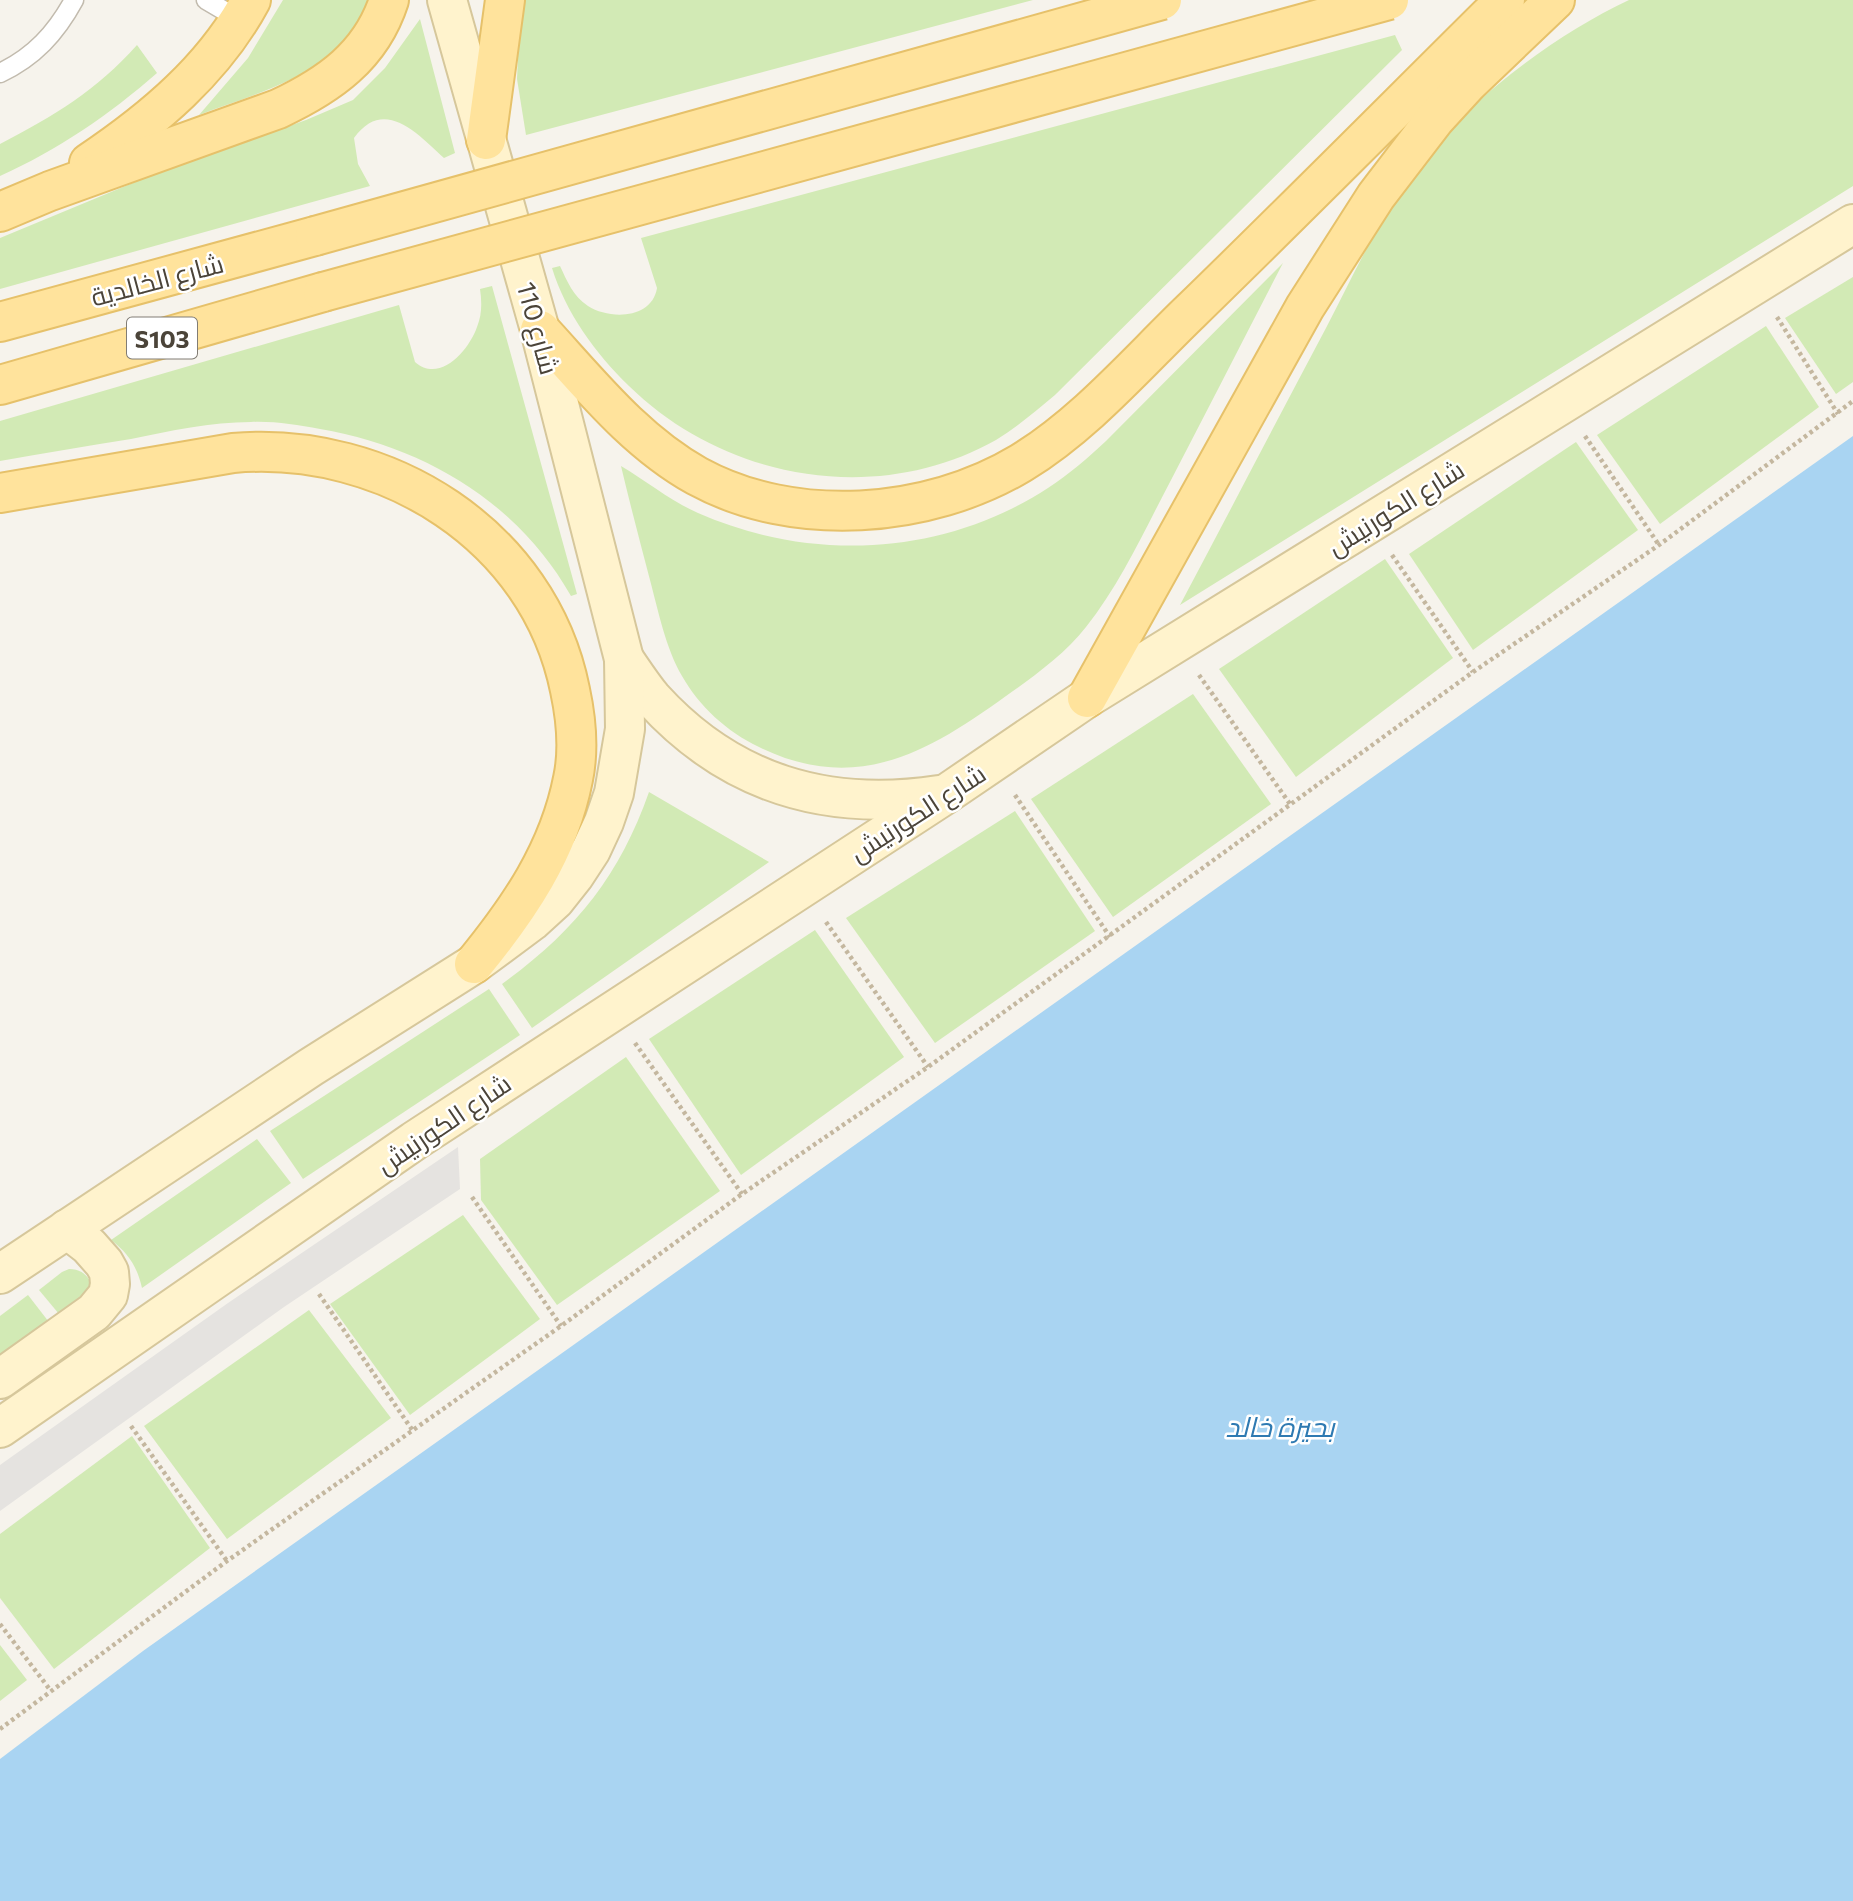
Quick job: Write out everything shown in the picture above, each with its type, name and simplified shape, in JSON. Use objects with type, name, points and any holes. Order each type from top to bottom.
[{"type":"main road","points":[[0,212],[307,96],[355,59],[373,34],[389,0]]},
{"type":"main road","name":"شارع 110","points":[[447,0],[540,330],[624,659]]},
{"type":"main road","points":[[486,140],[505,0]]},
{"type":"main road","name":"شارع الخالدية","points":[[0,322],[1162,0]]},
{"type":"main road","name":"S103","points":[[0,385],[323,292],[1389,0]]},
{"type":"main road","points":[[540,330],[634,429],[664,454],[698,476],[728,489],[771,502],[825,510],[858,510],[892,507],[936,498],[980,483],[1021,463],[1093,406],[1505,0]]},
{"type":"main road","points":[[1087,698],[1305,307],[1376,196],[1435,119],[1468,83],[1555,0]]},
{"type":"main road","points":[[50,191],[156,114],[206,64],[245,10]]},
{"type":"main road","name":"شارع الكورنيش","points":[[0,1428],[414,1141],[946,794],[1087,698],[1853,224]]},
{"type":"main road","points":[[0,493],[233,453],[267,450],[341,462],[408,486],[468,523],[494,547],[518,573],[538,603],[554,636],[566,670],[573,705],[576,742],[574,778],[564,815],[531,889],[508,923],[474,964]]},
{"type":"main road","points":[[624,659],[651,696],[685,730],[722,757],[764,778],[808,793],[854,800],[901,801],[946,794]]},
{"type":"main road","points":[[0,1274],[311,1067],[474,964],[532,921],[555,900],[591,850],[611,803],[625,729],[624,659]]},
{"type":"main road","points":[[0,1379],[94,1312],[108,1295],[109,1272],[104,1263],[89,1246],[67,1229]]},
{"type":"lane","points":[[0,73],[21,63],[48,38],[74,0]]},
{"type":"lane","points":[[206,0],[245,10]]},
{"type":"path","points":[[1775,313],[1838,414]]},
{"type":"path","points":[[0,1729],[226,1561],[561,1326],[742,1194],[928,1067],[1474,672],[1659,545],[1853,401]]},
{"type":"path","points":[[1581,431],[1659,545]]},
{"type":"path","points":[[1390,552],[1474,672]]},
{"type":"path","points":[[1197,671],[1290,804]]},
{"type":"path","points":[[1013,793],[1110,937]]},
{"type":"path","points":[[820,914],[928,1067]]},
{"type":"path","points":[[634,1041],[742,1194]]},
{"type":"path","points":[[472,1197],[561,1326]]},
{"type":"path","points":[[318,1294],[413,1431]]},
{"type":"path","points":[[131,1426],[226,1561]]},
{"type":"path","points":[[0,1624],[51,1691]]},
{"type":"green space","points":[[283,0],[369,0],[357,25],[341,45],[321,62],[274,87],[199,115],[248,58]]},
{"type":"green space","points":[[525,0],[1033,0],[526,135],[517,79],[519,34]]},
{"type":"green space","points":[[1629,0],[1853,0],[1853,186],[1180,605],[1370,243],[1421,162],[1464,115],[1516,70],[1573,31]]},
{"type":"green space","points":[[420,19],[455,153],[444,158],[400,123],[377,120],[365,126],[354,138],[358,164],[370,186],[0,289],[0,238],[140,180],[306,120],[353,100],[385,68]]},
{"type":"green space","points":[[1395,35],[1402,50],[1055,395],[996,440],[950,461],[902,473],[853,477],[804,473],[756,462],[710,444],[667,418],[617,373],[583,332],[565,301],[552,268],[560,266],[574,293],[588,306],[607,313],[629,314],[647,306],[654,298],[657,288],[641,238]]},
{"type":"green space","points":[[137,45],[157,73],[82,130],[42,155],[0,176],[0,144],[74,101],[106,76]]},
{"type":"green space","points":[[1283,263],[1110,593],[1086,627],[1068,646],[1016,689],[976,717],[918,750],[888,761],[858,767],[827,767],[794,761],[759,747],[736,734],[697,698],[671,654],[621,466],[698,513],[742,529],[786,540],[831,545],[877,545],[922,539],[965,528],[1008,511],[1048,488],[1078,466]]},
{"type":"green space","points":[[1853,277],[1853,382],[1836,394],[1785,318]]},
{"type":"green space","points":[[492,286],[577,594],[571,596],[524,533],[496,507],[465,484],[396,449],[358,437],[286,424],[236,422],[0,461],[0,421],[399,305],[415,362],[425,368],[443,367],[460,354],[473,336],[481,313],[480,289]]},
{"type":"green space","points":[[1766,326],[1819,407],[1660,524],[1597,435]]},
{"type":"green space","points":[[1576,442],[1638,530],[1473,650],[1409,554]]},
{"type":"green space","points":[[1385,559],[1453,658],[1296,777],[1219,669]]},
{"type":"green space","points":[[1193,694],[1271,804],[1113,917],[1031,799]]},
{"type":"green space","points":[[649,792],[769,862],[532,1028],[502,984],[552,944],[592,900],[624,850]]},
{"type":"green space","points":[[1015,811],[1095,931],[935,1043],[846,918]]},
{"type":"green space","points":[[815,930],[904,1057],[741,1175],[649,1039]]},
{"type":"green space","points":[[489,989],[520,1035],[303,1179],[270,1131]]},
{"type":"green space","points":[[626,1057],[720,1191],[557,1305],[481,1200],[480,1159]]},
{"type":"green space","points":[[257,1139],[291,1183],[142,1288],[131,1261],[111,1240]]},
{"type":"green space","points":[[463,1215],[540,1319],[410,1415],[330,1304]]},
{"type":"green space","points":[[69,1269],[83,1273],[92,1284],[64,1320],[39,1290]]},
{"type":"green space","points":[[28,1295],[52,1326],[0,1364],[0,1316]]},
{"type":"green space","points":[[309,1310],[391,1418],[227,1539],[144,1426]]},
{"type":"green space","points":[[132,1436],[210,1548],[54,1669],[0,1598],[0,1534]]},
{"type":"green space","points":[[0,1645],[27,1680],[0,1701]]},
{"type":"shaded area","points":[[458,1147],[460,1189],[284,1307],[0,1511],[0,1465],[228,1303]]},
{"type":"water","name":"بحيرة خالد","points":[[1853,436],[1853,1901],[0,1901],[0,1759],[143,1651]]}]
